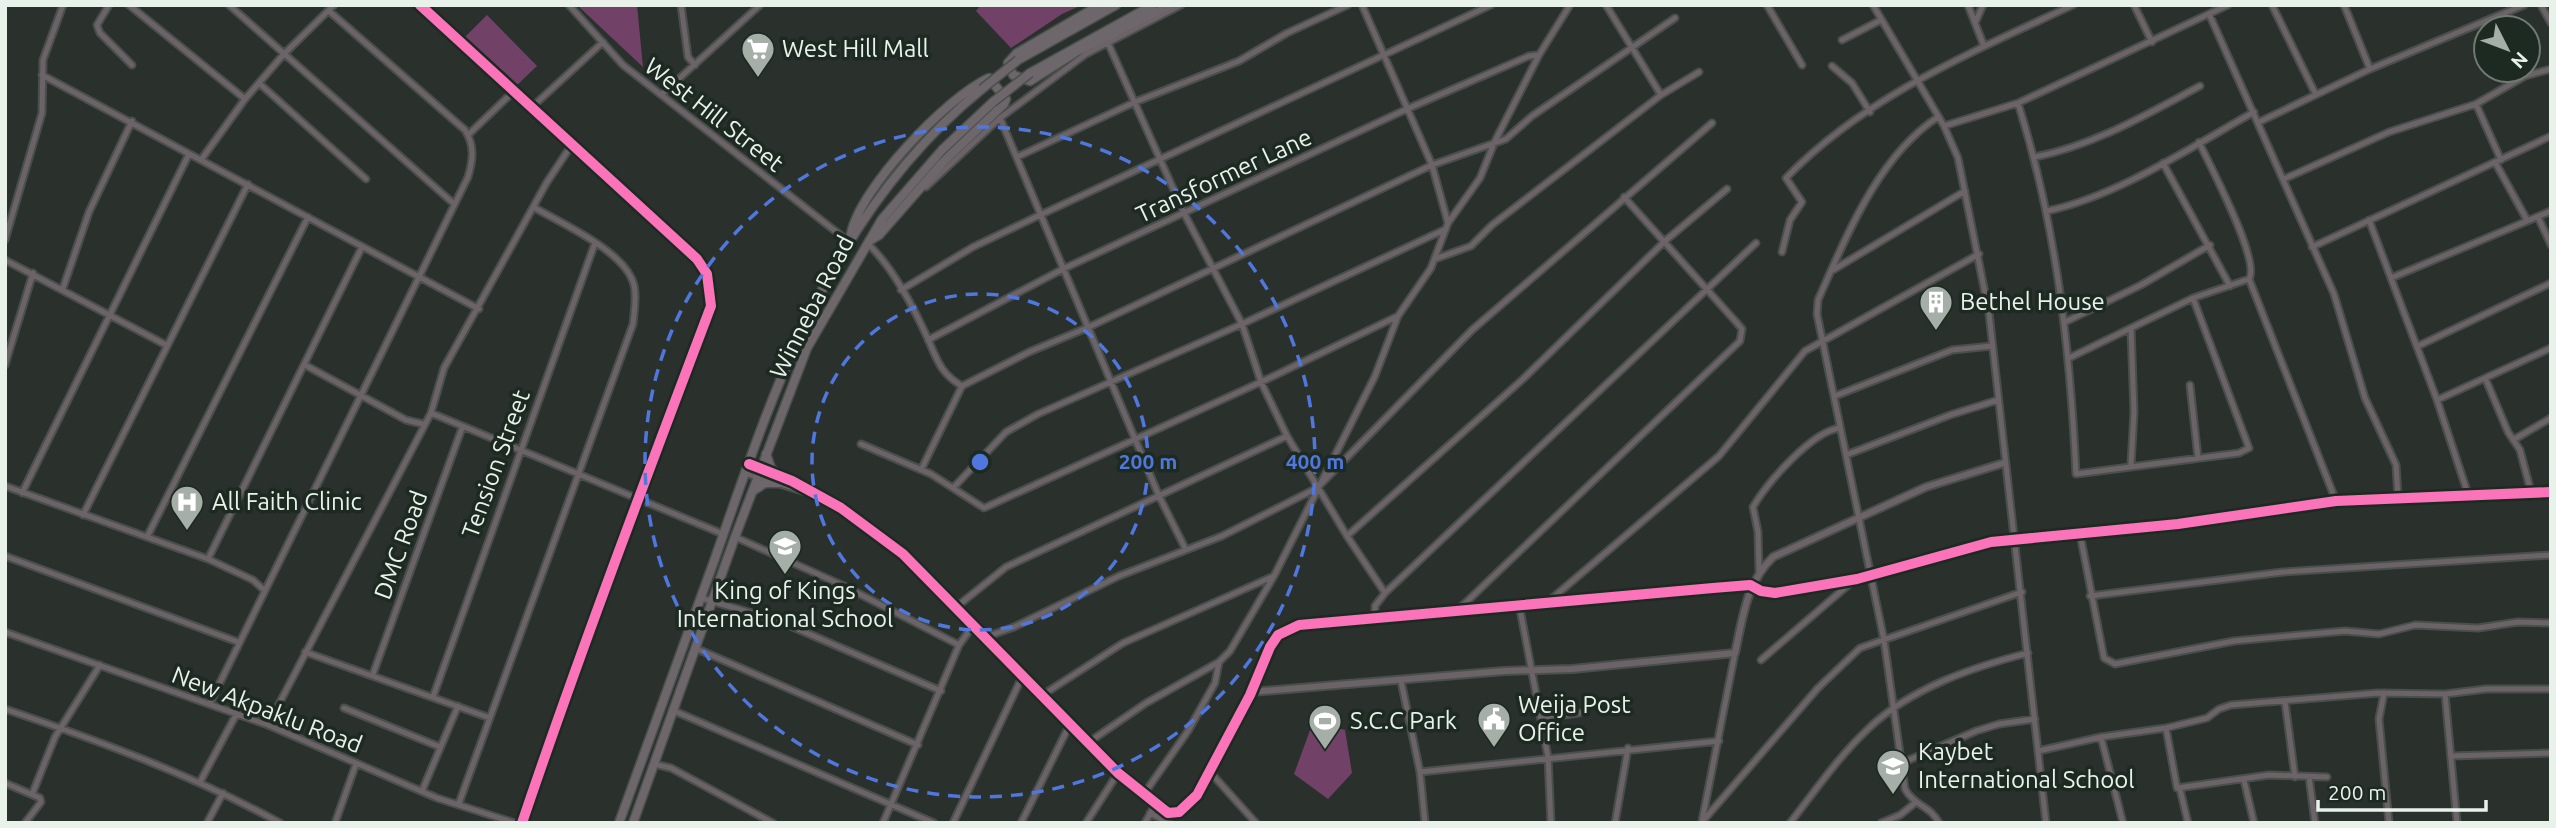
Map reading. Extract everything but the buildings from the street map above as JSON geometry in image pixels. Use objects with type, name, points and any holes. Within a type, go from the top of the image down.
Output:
[{"type":"highway","points":[[1100,5],[1017,53],[1008,63],[1013,75],[1030,81],[1076,52],[1171,5]]},
{"type":"highway","name":"Winneba Road","points":[[619,823],[778,386],[802,328],[849,239],[922,145],[982,89],[1018,60],[1116,5]]},
{"type":"highway","name":"Winneba Road","points":[[633,823],[735,537],[807,348],[867,242],[911,184],[993,102],[1030,73],[1153,5]]},
{"type":"highway","points":[[849,239],[853,222],[862,206],[919,133],[964,93],[992,79],[1006,99],[1004,104],[968,135],[879,235],[867,242]]},
{"type":"highway","points":[[778,386],[790,392]]},
{"type":"highway","points":[[753,491],[765,483],[779,479],[766,454]]},
{"type":"street","points":[[5,240],[41,113],[43,60],[63,5]]},
{"type":"street","points":[[109,5],[97,25],[100,33],[132,65]]},
{"type":"street","points":[[129,5],[244,99]]},
{"type":"street","points":[[229,5],[453,203]]},
{"type":"street","points":[[201,160],[244,99],[283,55],[334,5]]},
{"type":"street","points":[[420,5],[697,259],[707,274],[711,287],[711,306],[640,499],[601,593],[522,823]]},
{"type":"street","name":"West Hill Street","points":[[569,5],[623,65],[849,239]]},
{"type":"street","points":[[681,5],[688,57],[695,65]]},
{"type":"street","points":[[894,217],[1000,118],[1086,54],[1181,5]]},
{"type":"street","points":[[1017,157],[1135,102],[1224,68],[1287,33],[1348,5]]},
{"type":"street","points":[[1362,5],[1432,165],[1447,226]]},
{"type":"street","points":[[901,290],[973,247],[1491,5]]},
{"type":"street","points":[[1089,742],[1146,703],[1219,662],[1230,650],[1274,576],[1375,376],[1398,316],[1419,289],[1447,226],[1480,178],[1495,141],[1539,55],[1570,5]]},
{"type":"street","points":[[1606,5],[1661,95]]},
{"type":"street","points":[[1767,5],[1802,65]]},
{"type":"street","points":[[1873,5],[1944,126],[1958,158],[1979,254],[2022,592],[2046,823]]},
{"type":"street","points":[[1968,5],[1984,46]]},
{"type":"street","points":[[1976,21],[1983,5]]},
{"type":"street","points":[[1782,252],[1790,220],[1802,202],[1786,178],[1809,153],[1915,80],[2073,5]]},
{"type":"street","points":[[2134,5],[2152,42]]},
{"type":"street","points":[[1944,126],[2018,103],[2210,16],[2228,5]]},
{"type":"street","points":[[2272,5],[2316,95]]},
{"type":"street","points":[[2259,122],[2370,69],[2524,5]]},
{"type":"street","points":[[2541,5],[2551,23]]},
{"type":"street","points":[[660,95],[756,6]]},
{"type":"street","points":[[2345,6],[2370,69]]},
{"type":"street","points":[[210,703],[359,394],[468,177],[473,159],[468,135],[329,11]]},
{"type":"street","points":[[2210,16],[2334,294],[2365,398],[2396,465],[2398,497]]},
{"type":"street","points":[[921,470],[962,386],[1029,352],[1089,327],[1211,267],[1432,165],[1506,139],[1532,116],[1675,18]]},
{"type":"street","points":[[1842,40],[1881,20]]},
{"type":"street","points":[[532,107],[603,42]]},
{"type":"street","points":[[1108,43],[1185,215],[1242,324],[1261,382],[1287,436],[1385,593]]},
{"type":"street","name":"Transformer Lane","points":[[928,340],[1063,269],[1185,215],[1407,108],[1539,55]]},
{"type":"street","points":[[1832,66],[1852,83],[1870,112]]},
{"type":"street","points":[[2284,179],[2389,132],[2476,104],[2525,76],[2551,69]]},
{"type":"street","points":[[1434,259],[1471,246],[1492,225],[1661,95],[1699,72]]},
{"type":"street","points":[[42,75],[362,247],[420,275],[479,309]]},
{"type":"street","points":[[260,84],[366,178]]},
{"type":"street","points":[[2035,157],[2067,150],[2135,122],[2200,86]]},
{"type":"street","points":[[468,135],[514,92]]},
{"type":"street","points":[[2018,103],[2035,157],[2047,211],[2065,322],[2076,474],[2239,453],[2249,448],[2193,298]]},
{"type":"street","points":[[2476,104],[2498,161],[2527,220]]},
{"type":"street","points":[[2047,211],[2081,202],[2163,163],[2254,112]]},
{"type":"street","points":[[1938,117],[1923,127],[1871,192],[1818,300],[1817,324],[1835,396],[1884,640],[1905,789],[1915,803],[1934,812],[1939,823]]},
{"type":"street","points":[[1000,118],[1112,380],[1158,496],[1186,550]]},
{"type":"street","points":[[63,288],[89,212],[132,121]]},
{"type":"street","points":[[984,638],[1014,627],[1119,576],[1222,536],[1317,488],[1453,348],[1712,123]]},
{"type":"street","points":[[2312,247],[2551,136]]},
{"type":"street","points":[[2199,142],[2244,243],[2253,270],[2249,279],[2336,501]]},
{"type":"street","points":[[268,725],[431,413],[438,379],[573,143]]},
{"type":"street","points":[[22,493],[107,314],[189,154]]},
{"type":"street","points":[[2163,163],[2230,286]]},
{"type":"street","points":[[83,516],[248,184]]},
{"type":"street","points":[[1347,536],[1522,379],[1665,241],[1727,190]]},
{"type":"street","points":[[1830,272],[1965,191]]},
{"type":"street","points":[[1458,610],[1740,341],[1742,329],[1709,288],[1624,197]]},
{"type":"street","points":[[459,803],[633,324],[634,285],[627,270],[612,254],[535,208]]},
{"type":"street","points":[[2391,278],[2551,211]]},
{"type":"street","points":[[2538,216],[2551,245]]},
{"type":"street","points":[[147,537],[308,217]]},
{"type":"street","points":[[2369,220],[2418,346],[2468,494]]},
{"type":"street","points":[[954,487],[1006,432],[1112,380],[1242,324],[1447,226]]},
{"type":"street","points":[[867,242],[901,290],[944,373],[962,386]]},
{"type":"street","name":"Tension Street","points":[[432,696],[595,243]]},
{"type":"street","points":[[1376,617],[1375,606],[1385,593],[1756,243]]},
{"type":"street","points":[[2065,322],[2141,285],[2210,245]]},
{"type":"street","points":[[208,559],[362,247]]},
{"type":"street","points":[[1549,601],[1719,456],[1805,351],[1979,254]]},
{"type":"street","points":[[5,260],[63,288],[166,345]]},
{"type":"street","points":[[5,365],[33,273]]},
{"type":"street","points":[[2069,358],[2193,298],[2249,279]]},
{"type":"street","points":[[2418,346],[2551,283]]},
{"type":"street","points":[[861,444],[954,487],[984,508],[1261,382],[1398,316]]},
{"type":"street","points":[[2131,329],[2134,412],[2131,465]]},
{"type":"street","points":[[1835,396],[1952,350],[1992,346]]},
{"type":"street","points":[[2437,400],[2486,380],[2551,348]]},
{"type":"street","points":[[305,365],[406,421],[423,424]]},
{"type":"street","points":[[2486,380],[2522,455],[2531,492]]},
{"type":"street","points":[[2190,385],[2198,458]]},
{"type":"street","points":[[1846,455],[1950,415],[1998,400]]},
{"type":"street","points":[[431,413],[723,534]]},
{"type":"street","points":[[2514,440],[2551,418]]},
{"type":"street","name":"DMC Road","points":[[373,674],[462,428]]},
{"type":"street","points":[[1759,571],[1758,532],[1753,507],[1803,448],[1827,429],[1840,428]]},
{"type":"street","points":[[955,608],[1006,567],[1287,436]]},
{"type":"street","points":[[1702,823],[1750,585],[1759,571],[1773,557],[1859,515],[1926,487],[2004,463]]},
{"type":"street","points":[[747,468],[779,479],[841,508],[880,536],[926,576],[972,627],[1044,694],[1118,773],[1168,813],[1179,812],[1197,795],[1251,692],[1270,647],[1287,628],[1376,617],[1750,585],[1761,592],[1775,593],[1857,579],[1991,542],[2178,524],[2336,501],[2551,492]]},
{"type":"street","points":[[5,486],[208,559],[253,580],[264,590]]},
{"type":"street","points":[[2080,534],[2104,658],[2115,664],[2260,639],[2345,631],[2379,634],[2416,625],[2478,628],[2518,622],[2551,624]]},
{"type":"street","points":[[735,537],[842,585],[959,645]]},
{"type":"street","points":[[2090,596],[2283,572],[2422,561],[2551,555]]},
{"type":"street","points":[[5,556],[238,642]]},
{"type":"street","points":[[1044,694],[1123,643],[1274,576]]},
{"type":"street","points":[[1761,660],[1857,579]]},
{"type":"street","points":[[1702,823],[1818,688],[1860,648],[2022,592]]},
{"type":"street","points":[[701,598],[779,621],[941,691]]},
{"type":"street","points":[[1519,604],[1548,757],[1551,823]]},
{"type":"street","points":[[883,823],[959,645],[972,627]]},
{"type":"street","name":"New Akpaklu Road","points":[[5,632],[237,713],[422,791],[515,823]]},
{"type":"street","points":[[695,648],[918,745]]},
{"type":"street","points":[[305,652],[373,674],[490,718]]},
{"type":"street","points":[[1251,692],[1735,653]]},
{"type":"street","points":[[1790,823],[1851,746],[1892,710],[1946,680],[2028,653]]},
{"type":"street","points":[[1144,794],[1188,731],[1215,683],[1219,662]]},
{"type":"street","points":[[33,792],[62,728],[100,665]]},
{"type":"street","points":[[953,823],[1023,675]]},
{"type":"street","points":[[1401,681],[1420,772],[1425,823]]},
{"type":"street","points":[[2038,751],[2101,737],[2166,728],[2207,718],[2219,709],[2231,705],[2384,693],[2445,694],[2486,689],[2551,689]]},
{"type":"street","points":[[2384,693],[2379,719],[2389,823]]},
{"type":"street","points":[[2445,694],[2457,823]]},
{"type":"street","points":[[2285,702],[2295,777]]},
{"type":"street","points":[[422,791],[458,706]]},
{"type":"street","points":[[344,708],[440,747]]},
{"type":"street","points":[[5,709],[103,741],[200,782],[280,823]]},
{"type":"street","points":[[672,710],[934,823]]},
{"type":"street","points":[[200,782],[237,713]]},
{"type":"street","points":[[1541,718],[1578,713]]},
{"type":"street","points":[[1902,763],[1998,723],[2035,719]]},
{"type":"street","points":[[1021,823],[1071,722]]},
{"type":"street","points":[[2166,728],[2174,784],[2180,789],[2188,823]]},
{"type":"street","points":[[2101,737],[2123,823]]},
{"type":"street","points":[[1420,772],[1628,748],[1719,741]]},
{"type":"street","points":[[1615,823],[1628,748]]},
{"type":"street","points":[[2451,756],[2551,753]]},
{"type":"street","points":[[335,823],[356,764]]},
{"type":"street","points":[[654,764],[671,768],[773,823]]},
{"type":"street","points":[[1210,772],[1256,823]]},
{"type":"street","points":[[1086,823],[1118,773]]},
{"type":"street","points":[[2180,789],[2269,775],[2328,777]]},
{"type":"street","points":[[2309,777],[2315,823]]},
{"type":"street","points":[[2244,780],[2254,823]]},
{"type":"street","points":[[5,783],[33,792],[41,802],[24,823]]},
{"type":"street","points":[[207,823],[223,793]]},
{"type":"street","points":[[1881,823],[1900,815],[1915,803]]},
{"type":"street","points":[[1144,823],[1155,805]]},
{"type":"street","points":[[1150,813],[1169,823]]},
{"type":"shaded area","points":[[577,5],[637,5],[643,67]]},
{"type":"shaded area","points":[[981,5],[1082,5],[1062,14],[1011,48],[976,11]]},
{"type":"shaded area","points":[[487,15],[537,66],[516,86],[464,38]]},
{"type":"shaded area","name":"S.C.C Park","points":[[1313,722],[1345,730],[1352,773],[1328,799],[1294,774]]},
{"type":"cycle path","points":[[420,5],[697,259],[707,274],[711,306],[638,499],[522,823]]},
{"type":"cycle path","points":[[749,464],[792,481],[841,508],[903,554],[1118,773],[1168,813],[1179,812],[1197,795],[1250,695],[1270,647],[1278,635],[1299,625],[1750,585],[1761,591],[1775,593],[1857,579],[1991,542],[2178,524],[2336,501],[2551,492]]},
{"type":"place","name":"West Hill Mall","points":[[758,79]]},
{"type":"place","name":"Bethel House","points":[[1936,332]]},
{"type":"place","name":"All Faith Clinic","points":[[187,532]]},
{"type":"place","name":"King of Kings International School","points":[[785,576]]},
{"type":"place","name":"Weija Post Office","points":[[1494,749]]},
{"type":"place","name":"S.C.C Park","points":[[1325,751]]},
{"type":"place","name":"Kaybet International School","points":[[1893,796]]}]
